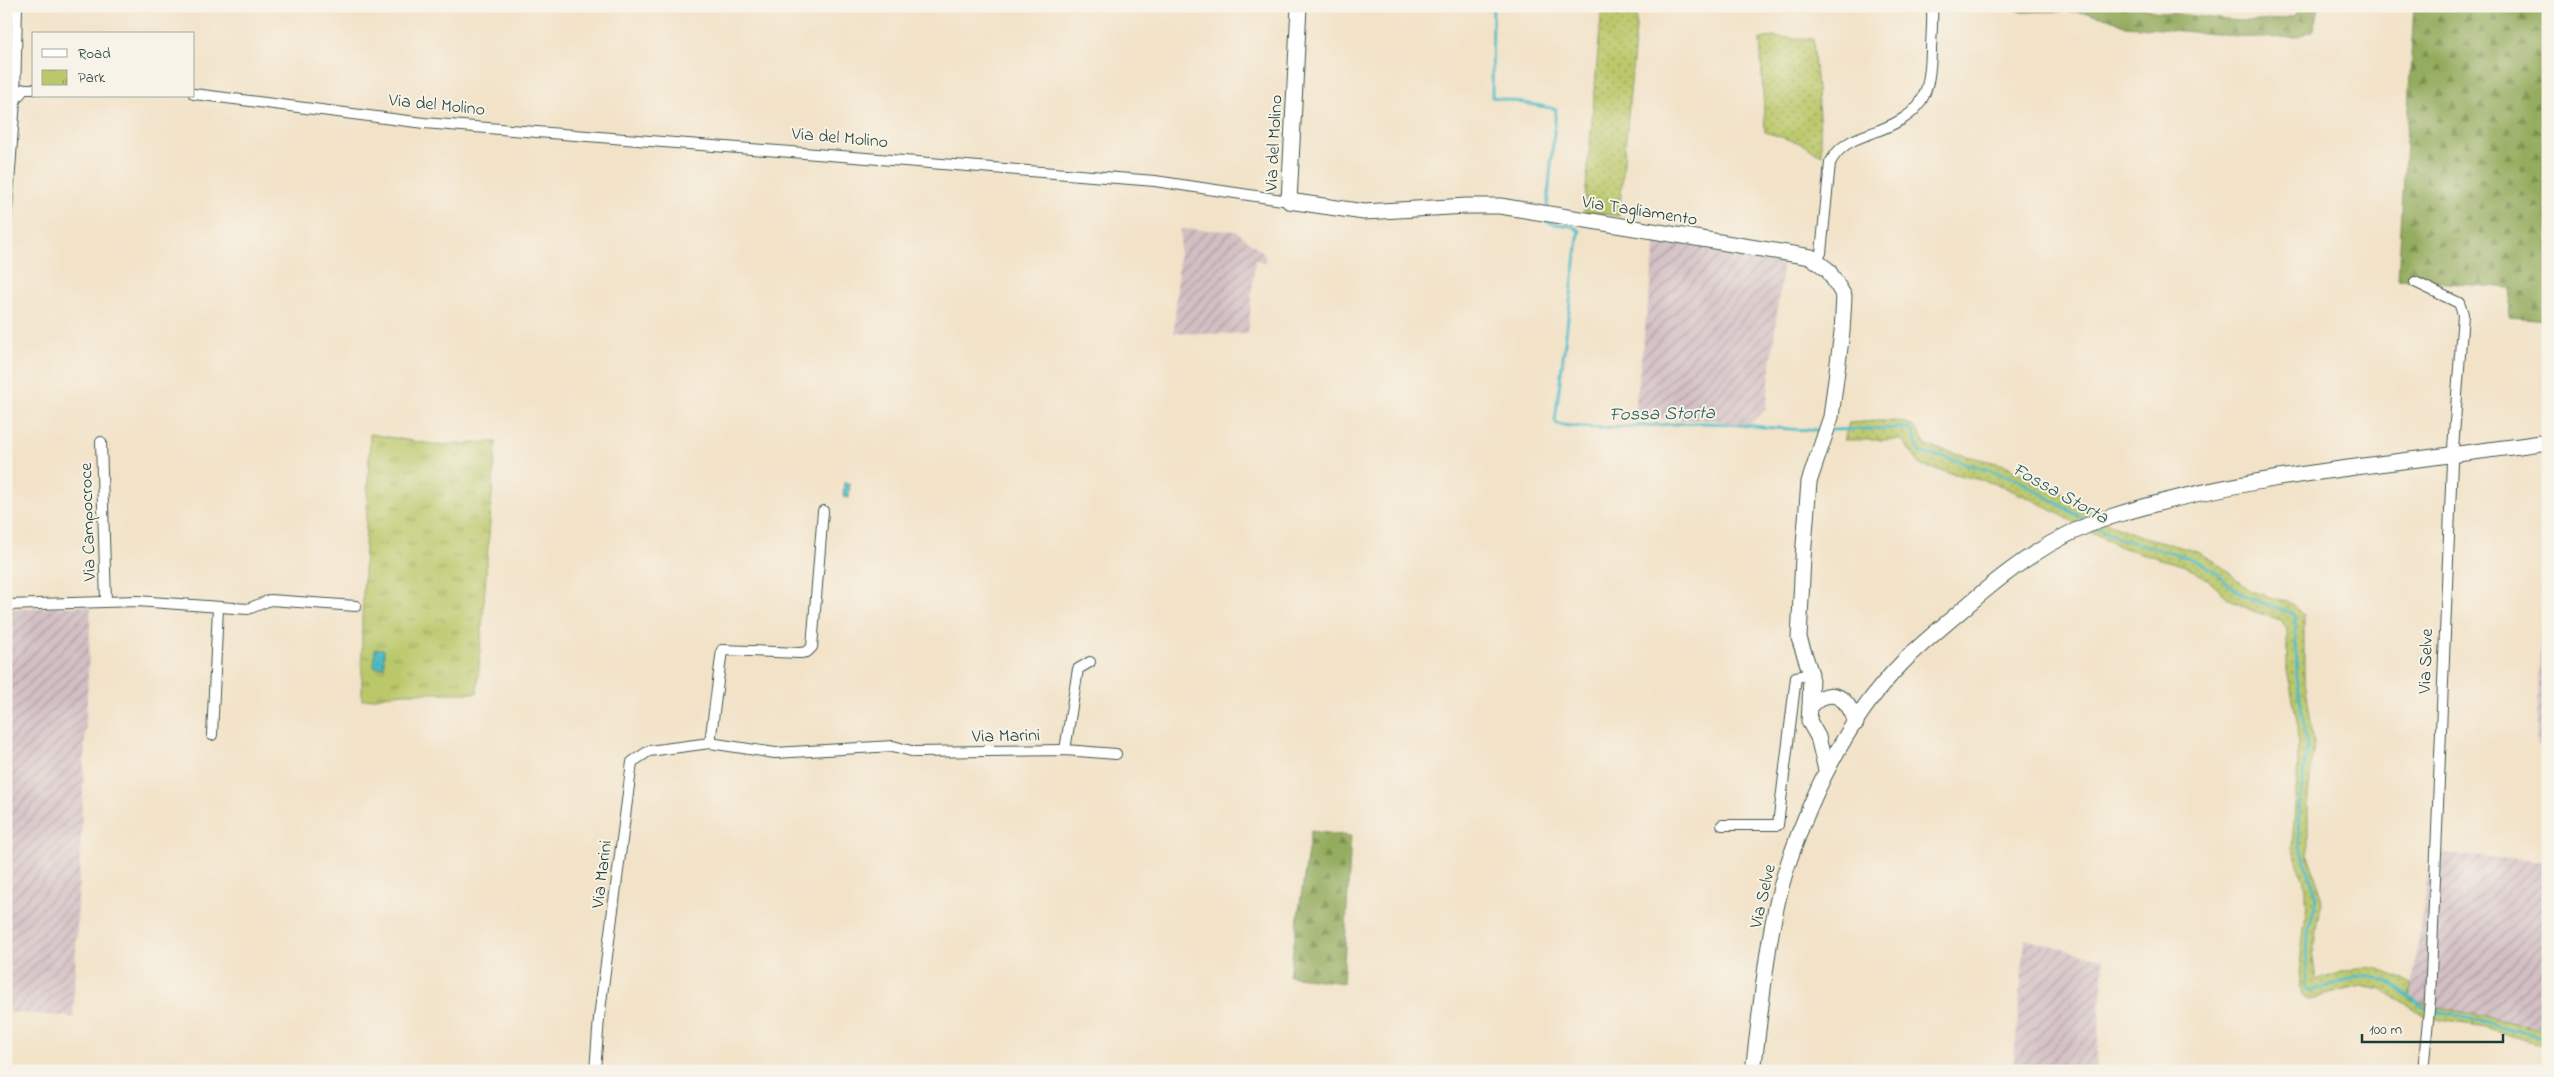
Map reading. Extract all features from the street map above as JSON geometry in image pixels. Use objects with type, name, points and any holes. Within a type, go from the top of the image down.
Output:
[{"type":"street","points":[[6,225],[15,100],[17,6]]},
{"type":"street","name":"Via del Molino","points":[[195,94],[424,123],[1155,181],[1289,201],[1299,6]]},
{"type":"street","points":[[1826,770],[1818,737],[1809,721],[1811,674],[1799,638],[1809,482],[1825,440],[1831,417],[1842,332],[1844,296],[1828,270],[1816,259],[1821,253],[1830,162],[1834,154],[1843,145],[1856,138],[1882,129],[1908,115],[1916,109],[1925,94],[1930,70],[1932,6]]},
{"type":"street","points":[[15,100],[24,89],[32,89]]},
{"type":"street","name":"Via Tagliamento","points":[[1289,201],[1364,212],[1483,205],[1548,214],[1816,259]]},
{"type":"street","name":"Via Selve","points":[[2415,282],[2459,303],[2463,314],[2453,456],[2430,1000],[2423,1071]]},
{"type":"street","name":"Via Campocroce","points":[[101,442],[106,601]]},
{"type":"street","points":[[1818,737],[1830,739],[1846,738],[1901,664],[1977,596],[2016,565],[2077,530],[2106,519],[2211,490],[2258,481],[2548,442]]},
{"type":"street","points":[[710,743],[722,650],[800,653],[807,652],[812,647],[823,512]]},
{"type":"street","name":"Via Campocroce","points":[[6,605],[106,601],[168,602],[218,608],[248,609],[270,600],[356,606]]},
{"type":"street","points":[[212,735],[218,608]]},
{"type":"street","name":"Via Marini","points":[[1065,750],[1078,669],[1090,662]]},
{"type":"street","points":[[1811,674],[1851,708],[1856,723]]},
{"type":"street","points":[[1722,824],[1778,824],[1796,677],[1811,674]]},
{"type":"street","points":[[1810,707],[1820,699],[1875,697]]},
{"type":"street","name":"Via Selve","points":[[1753,1071],[1771,939],[1788,863],[1826,770],[1846,738]]},
{"type":"street","name":"Via Marini","points":[[595,1071],[598,1018],[632,762],[649,751],[710,743],[775,753],[893,746],[915,752],[1065,750],[1116,754]]},
{"type":"shaded area","points":[[1181,229],[1236,231],[1265,254],[1265,262],[1255,260],[1248,334],[1174,333]]},
{"type":"shaded area","points":[[1656,240],[1783,260],[1766,409],[1745,428],[1715,420],[1636,418],[1636,399]]},
{"type":"shaded area","points":[[2544,554],[2548,554],[2548,746],[2536,746]]},
{"type":"shaded area","points":[[91,606],[73,1017],[6,1012],[6,609]]},
{"type":"shaded area","points":[[2431,853],[2548,862],[2548,967],[2544,968],[2548,984],[2548,1030],[2410,1001]]},
{"type":"shaded area","points":[[2025,938],[2104,960],[2096,1071],[2013,1071]]},
{"type":"green space","points":[[1602,6],[1638,6],[1619,216],[1584,211]]},
{"type":"green space","points":[[2015,6],[2138,6],[2153,11],[2226,20],[2262,21],[2296,15],[2300,6],[2320,6],[2312,31],[2295,37],[2258,38],[2126,26],[2114,20],[2088,13],[2062,11],[2022,12],[2014,8]]},
{"type":"green space","points":[[2414,6],[2548,6],[2548,320],[2509,317],[2511,288],[2398,279]]},
{"type":"green space","points":[[1773,37],[1813,39],[1822,155],[1797,142],[1765,132],[1760,39]]},
{"type":"green space","points":[[1876,421],[1907,423],[1922,437],[1926,446],[2005,465],[2061,493],[2112,525],[2138,535],[2198,552],[2216,562],[2251,591],[2293,604],[2304,615],[2304,674],[2314,743],[2308,797],[2308,855],[2323,899],[2317,922],[2313,958],[2316,980],[2344,971],[2365,967],[2385,971],[2412,984],[2410,1001],[2548,1030],[2548,1047],[2484,1027],[2428,1018],[2382,990],[2360,986],[2310,999],[2302,995],[2299,973],[2307,903],[2303,878],[2292,848],[2298,764],[2297,721],[2287,669],[2287,630],[2282,621],[2250,610],[2228,598],[2206,578],[2185,566],[2120,547],[2031,499],[1997,484],[1921,466],[1902,440],[1844,440],[1849,423]]},
{"type":"green space","points":[[370,434],[438,445],[496,442],[477,693],[402,693],[362,700],[362,616]]},
{"type":"green space","points":[[1311,831],[1351,836],[1343,983],[1289,976]]},
{"type":"water","points":[[844,483],[850,483],[849,498],[843,497]]},
{"type":"water","points":[[375,649],[384,649],[384,667],[374,667]]},
{"type":"waterway","name":"Fossa Storta","points":[[1493,6],[1492,97],[1556,109],[1547,209]]},
{"type":"waterway","name":"Fossa Storta","points":[[1546,218],[1547,222],[1572,226],[1579,231],[1555,421],[1557,424],[1575,427],[1612,428],[1703,423],[1821,430]]},
{"type":"waterway","name":"Fossa Storta","points":[[1833,430],[1907,428],[1912,431],[1920,453],[1945,457],[2017,479],[2085,520]]},
{"type":"waterway","name":"Fossa Storta","points":[[2097,527],[2120,538],[2195,560],[2209,568],[2248,598],[2295,615],[2297,677],[2307,746],[2298,820],[2299,842],[2317,898],[2308,933],[2306,988],[2309,990],[2324,988],[2356,976],[2372,977],[2391,983],[2422,1007],[2548,1038]]}]
